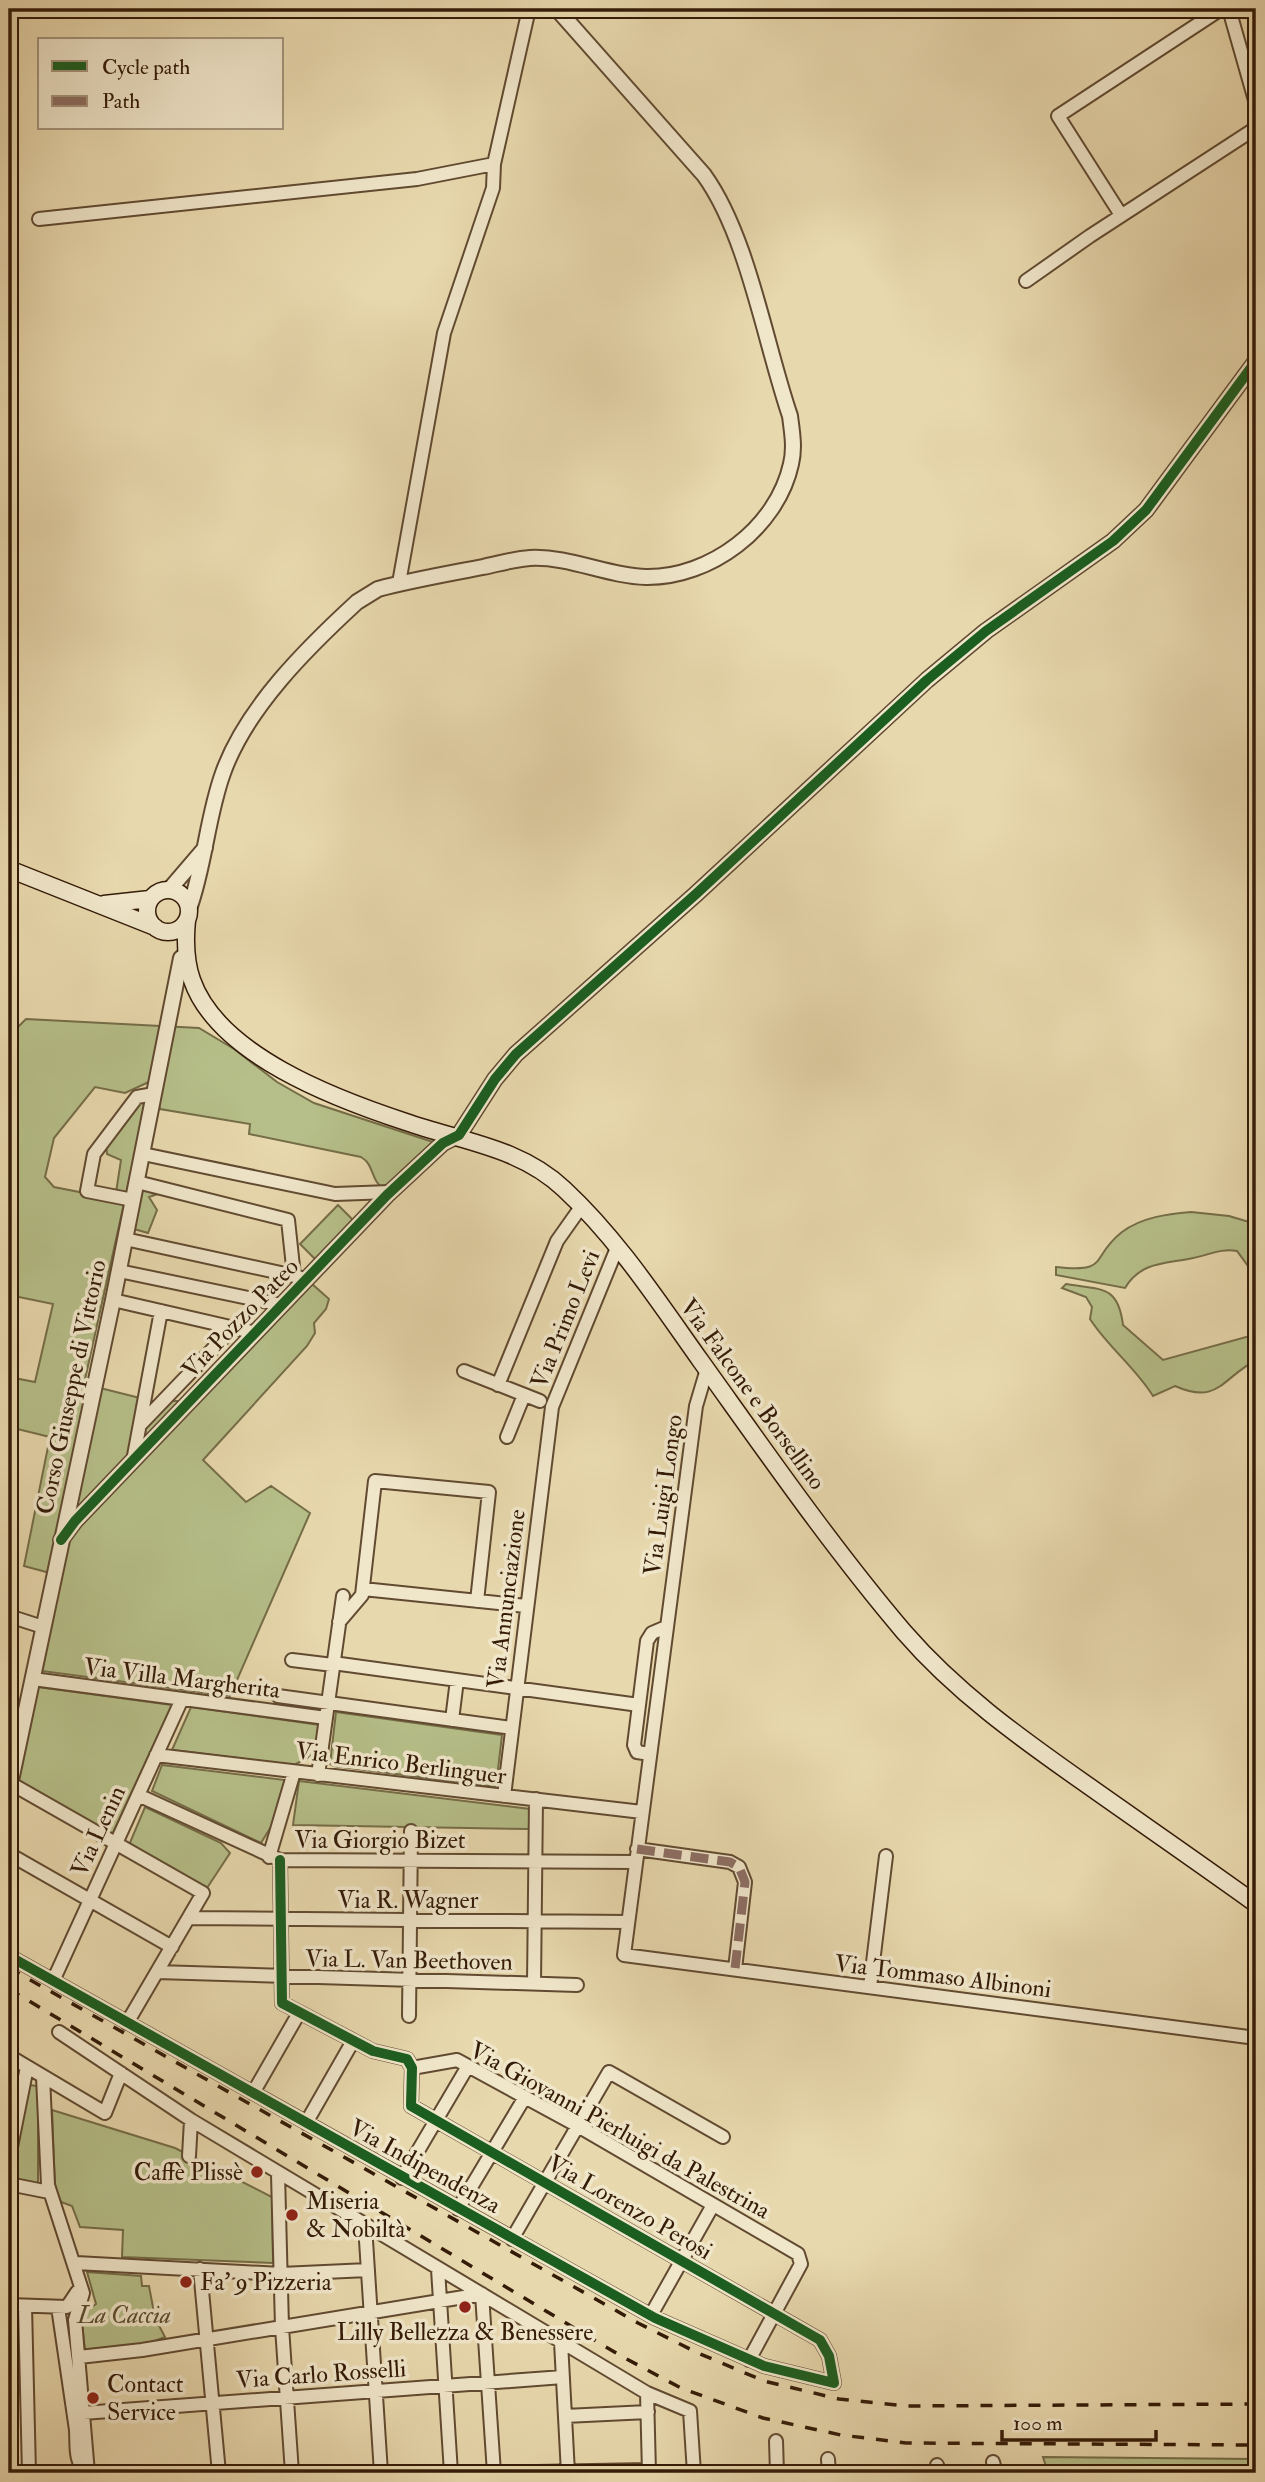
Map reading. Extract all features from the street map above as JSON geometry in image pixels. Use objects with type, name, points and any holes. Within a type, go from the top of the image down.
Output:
[{"type":"main road","points":[[9,869],[158,929],[173,931],[188,914],[180,894],[169,890],[150,899],[100,905]]},
{"type":"main road","points":[[150,899],[147,911],[158,929]]},
{"type":"main road","name":"Via Falcone e Borsellino","points":[[185,963],[188,914]]},
{"type":"main road","name":"Via Falcone e Borsellino","points":[[158,929],[185,963],[195,988],[219,1023],[266,1059],[308,1084],[351,1102],[409,1124],[458,1135],[499,1150],[536,1168],[564,1188],[617,1248],[861,1579],[906,1635],[957,1687],[999,1722],[1256,1904]]},
{"type":"street","points":[[399,583],[444,333],[493,188],[494,164],[529,9]]},
{"type":"street","points":[[188,914],[222,774],[238,735],[254,712],[358,602],[378,589],[399,583],[530,558],[560,560],[643,577],[669,576],[692,570],[718,558],[754,531],[775,504],[791,464],[793,440],[790,416],[732,227],[720,197],[704,175],[557,9]]},
{"type":"street","points":[[1121,215],[1058,116],[1221,9]]},
{"type":"street","points":[[1228,9],[1256,104]]},
{"type":"street","points":[[1026,281],[1121,215],[1256,128]]},
{"type":"street","points":[[39,219],[417,180],[494,164]]},
{"type":"street","points":[[458,1135],[495,1079],[540,1031],[696,894],[927,680],[986,631],[1113,541],[1146,510],[1256,361]]},
{"type":"street","points":[[169,890],[206,847]]},
{"type":"street","name":"Corso Giuseppe di Vittorio","points":[[10,1787],[155,1094],[185,963]]},
{"type":"street","points":[[133,1200],[87,1191],[93,1157],[137,1097],[155,1094]]},
{"type":"street","name":"Via Pozzo Pateo","points":[[61,1540],[282,1305],[300,1277],[443,1143],[458,1135]]},
{"type":"street","points":[[143,1154],[335,1194],[390,1192]]},
{"type":"street","points":[[125,1238],[300,1277],[288,1220],[137,1182]]},
{"type":"street","points":[[498,1385],[557,1241],[565,1226],[581,1207]]},
{"type":"street","name":"Via Primo Levi","points":[[546,1404],[617,1248]]},
{"type":"street","points":[[119,1271],[282,1305]]},
{"type":"street","points":[[113,1300],[256,1332]]},
{"type":"street","points":[[133,1461],[161,1311]]},
{"type":"street","name":"Via Pozzo Pateo","points":[[140,1425],[234,1328]]},
{"type":"street","name":"Via Luigi Longo","points":[[624,1955],[696,1406],[707,1369]]},
{"type":"street","points":[[464,1371],[546,1404]]},
{"type":"street","points":[[507,1437],[524,1395]]},
{"type":"street","name":"Via Annunciazione","points":[[504,1796],[546,1404]]},
{"type":"street","points":[[339,1622],[362,1595],[375,1481],[489,1492],[477,1601]]},
{"type":"street","points":[[363,1589],[526,1606]]},
{"type":"street","points":[[318,1774],[343,1596]]},
{"type":"street","points":[[9,1616],[43,1628]]},
{"type":"street","points":[[650,1754],[634,1749],[647,1641],[652,1633],[666,1627]]},
{"type":"street","points":[[292,1660],[639,1705]]},
{"type":"street","name":"Via Villa Margherita","points":[[33,1679],[326,1718]]},
{"type":"street","points":[[452,1720],[457,1680]]},
{"type":"street","name":"Via Villa Margherita","points":[[278,1696],[512,1728]]},
{"type":"street","name":"Via Lenin","points":[[52,1981],[181,1699]]},
{"type":"street","name":"Via Enrico Berlinguer","points":[[156,1755],[642,1812]]},
{"type":"street","points":[[294,1772],[275,1858],[281,1920],[282,2004],[379,2054],[405,2057],[412,2068]]},
{"type":"street","points":[[10,1787],[203,1893],[127,2022]]},
{"type":"street","name":"Via Giorgio Bizet","points":[[138,1795],[275,1858],[535,1862],[636,1856],[730,1862],[739,1867],[745,1882],[735,1969]]},
{"type":"street","points":[[534,1984],[536,1800]]},
{"type":"street","points":[[409,2016],[411,1831]]},
{"type":"street","points":[[9,1854],[172,1947]]},
{"type":"street","points":[[870,1987],[886,1856]]},
{"type":"street","name":"Via R. Wagner","points":[[188,1919],[628,1922]]},
{"type":"street","name":"Via Tommaso Albinoni","points":[[624,1955],[1256,2038]]},
{"type":"street","name":"Via Indipendenza","points":[[9,1956],[651,2315],[749,2360],[834,2383]]},
{"type":"street","name":"Via L. Van Beethoven","points":[[157,1972],[411,1982],[577,1985]]},
{"type":"street","points":[[253,2093],[299,2013]]},
{"type":"street","points":[[59,2032],[278,2174],[648,2393],[690,2411],[694,2473]]},
{"type":"street","points":[[306,2123],[353,2041]]},
{"type":"street","points":[[9,2056],[105,2113],[121,2073]]},
{"type":"street","name":"Via Giovanni Pierluigi da Palestrina","points":[[412,2068],[450,2059],[468,2066],[578,2126],[798,2254],[801,2260],[774,2313]]},
{"type":"street","points":[[402,2178],[468,2066]]},
{"type":"street","points":[[9,2157],[13,2114],[27,2067]]},
{"type":"street","name":"Via Lorenzo Perosi","points":[[412,2068],[411,2106],[820,2340],[829,2356],[834,2383]]},
{"type":"street","points":[[512,2239],[610,2072],[723,2137]]},
{"type":"street","points":[[44,2077],[49,2192],[76,2263],[83,2293],[75,2320],[88,2473]]},
{"type":"street","points":[[458,2209],[525,2097]]},
{"type":"street","points":[[190,2156],[191,2120]]},
{"type":"street","points":[[278,2174],[282,2327],[292,2473]]},
{"type":"street","points":[[9,2184],[49,2192]]},
{"type":"street","points":[[651,2315],[713,2205]]},
{"type":"street","points":[[365,2225],[381,2473]]},
{"type":"street","points":[[76,2263],[281,2274],[368,2270]]},
{"type":"street","points":[[200,2269],[219,2473]]},
{"type":"street","points":[[438,2269],[451,2473]]},
{"type":"street","points":[[9,2305],[58,2307],[72,2302],[80,2278]]},
{"type":"street","points":[[79,2357],[482,2294]]},
{"type":"street","points":[[482,2294],[490,2473],[649,2471],[648,2393]]},
{"type":"street","points":[[25,2306],[29,2473]]},
{"type":"street","points":[[58,2307],[77,2458],[88,2473]]},
{"type":"street","points":[[749,2360],[774,2313]]},
{"type":"street","points":[[561,2342],[568,2472]]},
{"type":"street","name":"Via Carlo Rosselli","points":[[83,2413],[562,2377]]},
{"type":"street","points":[[565,2416],[648,2412]]},
{"type":"street","points":[[776,2441],[777,2473]]},
{"type":"street","points":[[828,2459],[829,2473]]},
{"type":"green space","points":[[26,1019],[199,1028],[234,1049],[277,1082],[314,1103],[433,1142],[385,1190],[377,1182],[369,1164],[361,1157],[249,1134],[250,1124],[160,1109],[151,1081],[125,1093],[95,1087],[54,1138],[45,1177],[54,1187],[115,1199],[121,1160],[107,1154],[106,1143],[138,1102],[146,1104],[84,1384],[152,1401],[198,1401],[312,1284],[329,1299],[326,1309],[314,1323],[315,1333],[307,1346],[203,1460],[246,1502],[271,1486],[310,1513],[230,1696],[42,1671],[61,1576],[24,1566],[50,1437],[9,1427],[9,1377],[35,1382],[53,1304],[9,1295],[9,1036]]},
{"type":"green space","points":[[143,1188],[155,1195],[149,1197],[157,1210],[148,1233],[134,1229]]},
{"type":"green space","points":[[338,1205],[354,1221],[316,1260],[300,1244]]},
{"type":"green space","points":[[1191,1212],[1229,1216],[1256,1224],[1256,1277],[1237,1251],[1231,1250],[1146,1268],[1131,1279],[1125,1288],[1056,1275],[1056,1267],[1085,1268],[1097,1262],[1112,1241],[1138,1223],[1164,1215]]},
{"type":"green space","points":[[1066,1284],[1099,1289],[1112,1296],[1121,1312],[1123,1325],[1163,1360],[1250,1336],[1256,1311],[1256,1360],[1210,1391],[1201,1393],[1175,1386],[1153,1396],[1090,1319],[1092,1307],[1086,1297],[1062,1288]]},
{"type":"green space","points":[[38,1687],[172,1705],[112,1835],[18,1782]]},
{"type":"green space","points":[[191,1707],[320,1725],[313,1755],[294,1765],[172,1750]]},
{"type":"green space","points":[[336,1712],[502,1735],[496,1787],[334,1766],[330,1764]]},
{"type":"green space","points":[[162,1765],[285,1780],[272,1825],[261,1843],[152,1791]]},
{"type":"green space","points":[[299,1781],[530,1809],[529,1829],[293,1825]]},
{"type":"green space","points":[[145,1807],[221,1843],[230,1853],[207,1888],[129,1845]]},
{"type":"green space","points":[[28,2085],[38,2086],[38,2184],[9,2178]]},
{"type":"green space","points":[[52,2110],[175,2148],[272,2197],[273,2263],[122,2257],[123,2230],[80,2227],[72,2206],[61,2202],[55,2188]]},
{"type":"green space","name":"La Caccia","points":[[87,2272],[141,2276],[142,2286],[149,2286],[155,2318],[165,2337],[147,2344],[85,2350],[81,2316],[96,2304]]},
{"type":"green space","points":[[1043,2457],[1256,2459],[1256,2473],[1048,2473]]},
{"type":"railway","points":[[9,1968],[638,2323],[698,2353],[764,2381],[839,2399],[907,2406],[1256,2404]]},
{"type":"railway","points":[[9,1989],[621,2356],[681,2388],[763,2418],[841,2435],[906,2443],[1256,2445]]},
{"type":"marked path","points":[[637,1849],[730,1862],[739,1867],[745,1882],[735,1969]]},
{"type":"cycle path","points":[[61,1540],[75,1521],[387,1195],[443,1143],[459,1135],[495,1079],[516,1054],[696,894],[927,680],[986,631],[1113,541],[1146,510],[1256,361]]},
{"type":"cycle path","points":[[9,1956],[655,2318],[764,2366],[834,2383],[829,2356],[820,2340],[411,2106],[412,2068],[407,2059],[373,2051],[282,2003],[280,1860]]},
{"type":"place","name":"Caffè Plissè","points":[[257,2172]]},
{"type":"place","name":"Miseria & Nobiltà","points":[[292,2215]]},
{"type":"place","name":"Fa’ 9 Pizzeria","points":[[186,2282]]},
{"type":"place","name":"Lilly Bellezza & Benessere","points":[[465,2307]]},
{"type":"place","name":"Contact Service","points":[[93,2398]]}]
